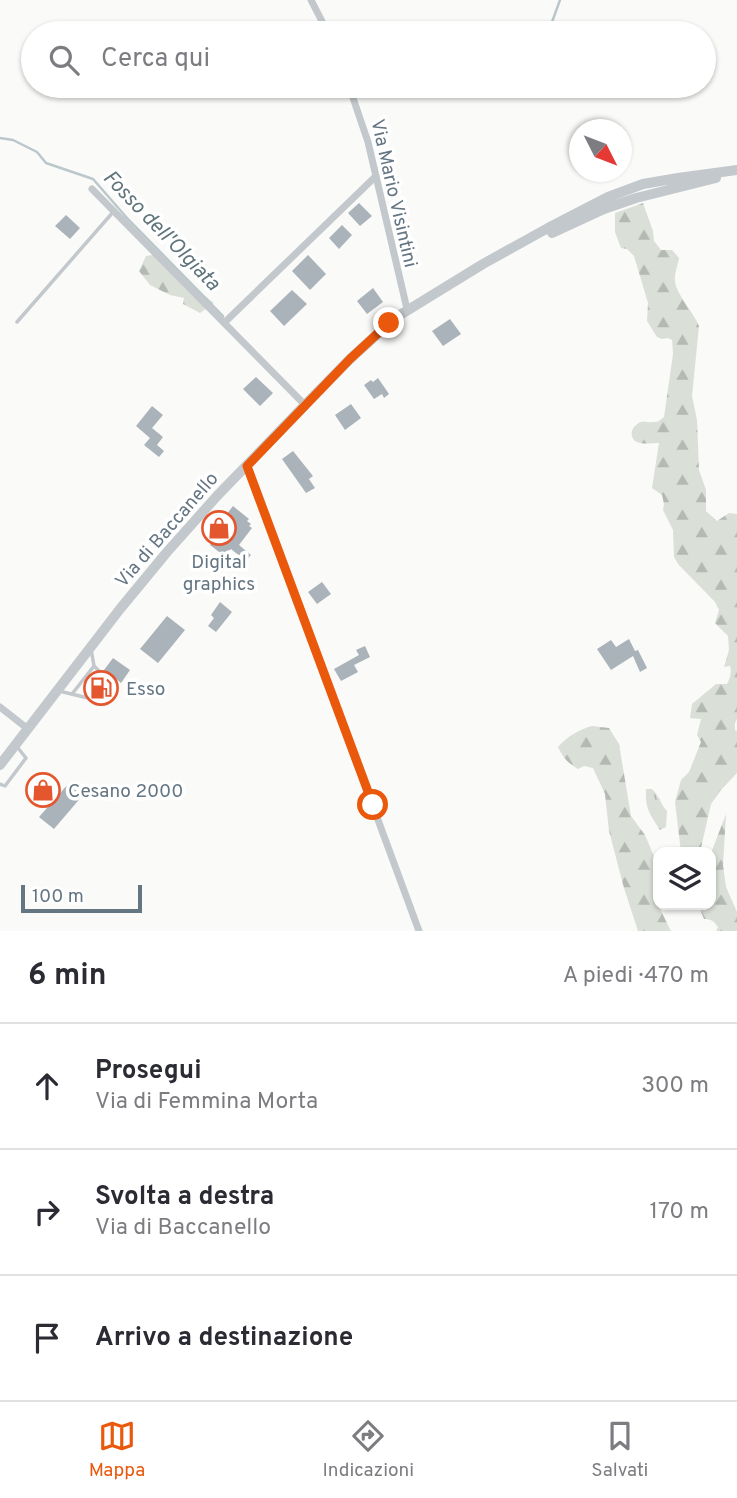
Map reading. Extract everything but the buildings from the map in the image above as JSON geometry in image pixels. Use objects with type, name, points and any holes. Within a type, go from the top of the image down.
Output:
[{"type":"street","points":[[311,0],[322,21]]},
{"type":"street","name":"Via Mario Visintini","points":[[353,98],[365,131],[407,309]]},
{"type":"street","name":"Via di Baccanello","points":[[0,764],[167,552],[304,405],[366,343],[407,309],[483,264],[611,202],[634,187],[684,177],[737,172]]},
{"type":"street","name":"Via di Baccanello","points":[[611,202],[737,172]]},
{"type":"street","points":[[224,323],[376,176]]},
{"type":"street","points":[[92,189],[304,405]]},
{"type":"street","points":[[247,466],[419,931]]},
{"type":"street","points":[[0,707],[28,729]]},
{"type":"lane","points":[[17,323],[114,211]]},
{"type":"lane","points":[[57,691],[88,698],[105,677],[94,666],[91,646]]},
{"type":"lane","points":[[72,694],[94,666]]},
{"type":"lane","points":[[0,784],[5,786],[26,758],[16,745]]},
{"type":"green space","points":[[643,203],[654,241],[661,250],[672,250],[679,258],[675,275],[676,286],[699,326],[692,396],[697,420],[699,470],[706,490],[706,511],[717,521],[729,513],[737,514],[737,773],[711,804],[701,847],[680,847],[675,802],[681,780],[689,772],[701,742],[697,735],[701,719],[690,718],[692,704],[716,684],[727,684],[730,678],[730,666],[724,667],[729,650],[728,636],[715,623],[719,610],[715,602],[674,557],[673,530],[663,510],[662,495],[652,488],[659,443],[637,442],[632,436],[632,430],[638,423],[658,421],[664,417],[673,354],[672,340],[657,337],[647,321],[648,303],[634,256],[627,249],[621,248],[615,232],[615,213]]},
{"type":"green space","points":[[159,254],[170,262],[182,278],[214,303],[200,313],[183,304],[184,298],[170,295],[150,285],[139,271],[146,256]]},
{"type":"green space","points":[[592,726],[609,728],[619,744],[631,816],[645,835],[653,854],[653,910],[660,910],[671,931],[638,931],[609,831],[605,794],[593,768],[584,766],[578,769],[571,765],[558,747],[582,729]]},
{"type":"green space","points":[[646,789],[655,792],[667,811],[666,827],[660,830],[649,811]]},
{"type":"green space","points":[[726,814],[723,865],[726,887],[737,912],[737,931],[716,931],[718,927],[709,919],[704,919],[700,910],[716,910],[716,847],[713,847]]},
{"type":"waterway","points":[[552,21],[560,0]]},
{"type":"waterway","name":"Fosso dell'Olgiata","points":[[0,138],[13,140],[37,152],[46,163],[93,179],[127,218],[223,316]]},
{"type":"place","name":"Digital graphics","points":[[219,528]]},
{"type":"place","name":"Esso","points":[[101,688]]},
{"type":"place","name":"Cesano 2000","points":[[43,790]]},
{"type":"route","points":[[373,805],[247,466],[304,405],[389,323]]}]
